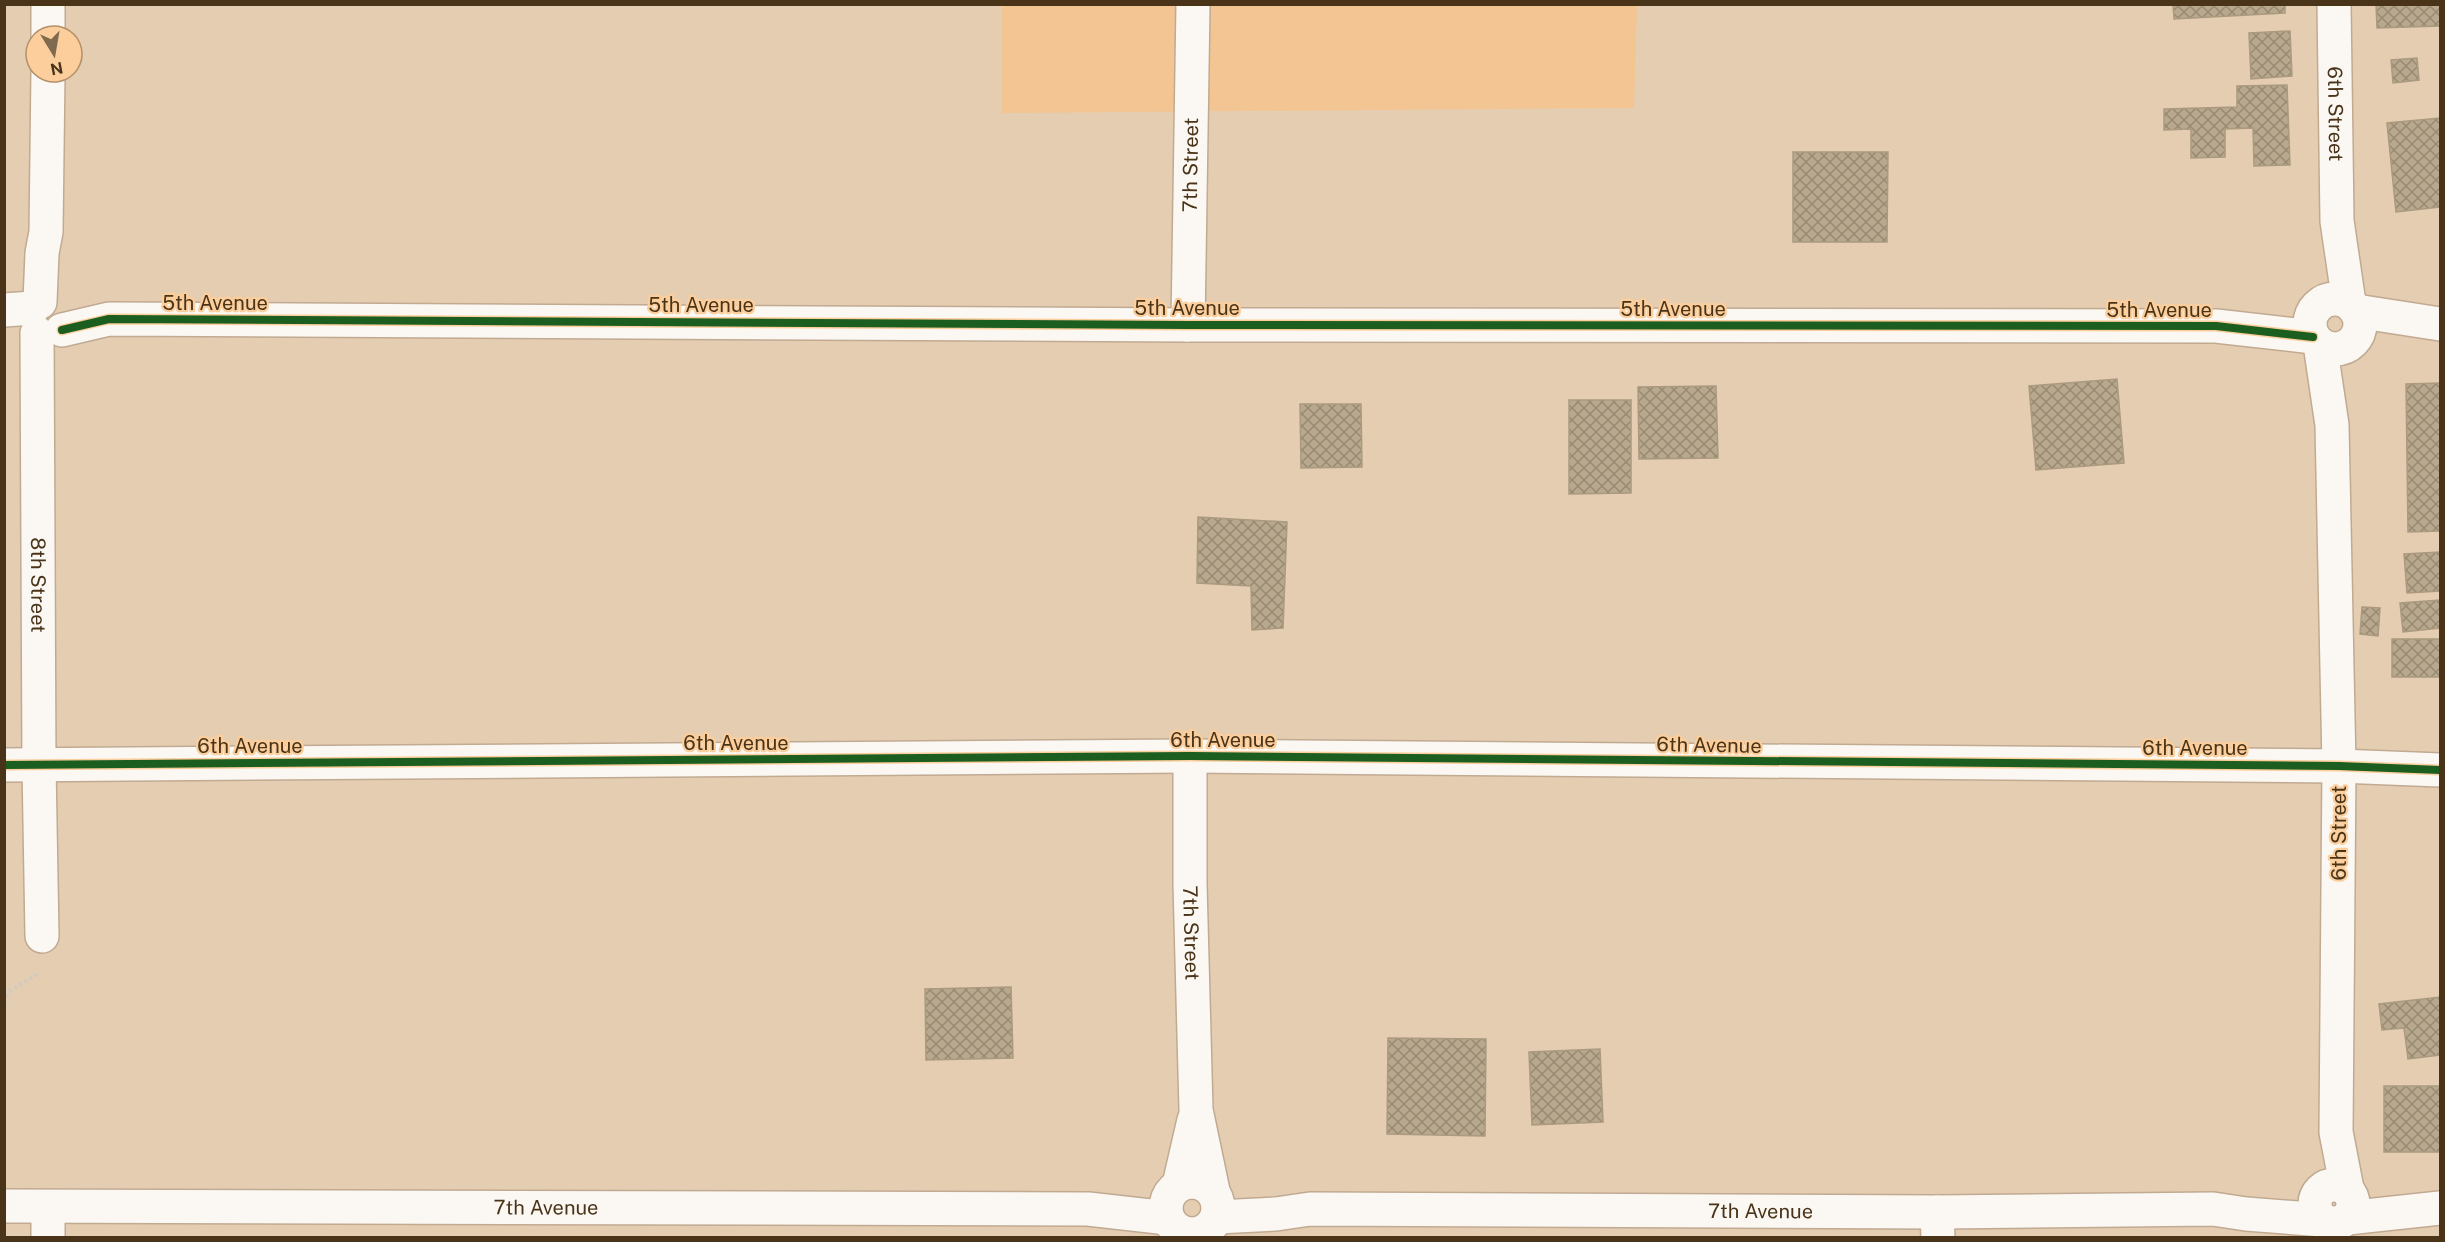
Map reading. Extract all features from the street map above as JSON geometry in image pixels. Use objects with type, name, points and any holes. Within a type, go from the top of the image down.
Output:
[{"type":"street","points":[[48,4],[48,24]]},
{"type":"street","name":"7th Street","points":[[1188,324],[1193,4]]},
{"type":"street","name":"6th Street","points":[[2334,4],[2337,221],[2332,425],[2339,766],[2336,1208]]},
{"type":"street","name":"8th Street","points":[[42,936],[38,406],[39,319],[52,255],[46,232],[48,84]]},
{"type":"street","name":"5th Avenue","points":[[39,319],[2440,326]]},
{"type":"street","name":"7th Street","points":[[1191,756],[1190,884],[1196,1110],[1194,1215]]},
{"type":"street","name":"6th Avenue","points":[[4,765],[1191,756],[2339,766],[2440,770]]},
{"type":"street","name":"7th Avenue","points":[[4,1206],[48,1222],[1088,1209],[1130,1202],[1194,1215],[1275,1203],[1310,1209],[1938,1225],[2213,1209],[2440,1208]]},
{"type":"path","points":[[4,1002],[8,992],[36,975],[42,936]]},
{"type":"shaded area","points":[[1002,5],[1637,5],[1634,108],[1002,113]]},
{"type":"building","points":[[2173,4],[2285,4],[2285,13],[2174,19]]},
{"type":"building","points":[[2376,4],[2440,4],[2440,26],[2377,28]]},
{"type":"building","points":[[2290,31],[2292,76],[2251,79],[2249,33]]},
{"type":"building","points":[[2417,58],[2419,80],[2393,83],[2391,60]]},
{"type":"building","points":[[2287,85],[2290,165],[2254,166],[2253,128],[2225,129],[2225,157],[2191,158],[2191,129],[2164,130],[2164,109],[2237,107],[2237,86]]},
{"type":"building","points":[[2440,118],[2440,207],[2396,212],[2387,123]]},
{"type":"building","points":[[1793,152],[1888,152],[1887,242],[1793,242]]},
{"type":"building","points":[[2117,379],[2124,463],[2036,470],[2029,386]]},
{"type":"building","points":[[2440,383],[2440,531],[2408,532],[2406,384]]},
{"type":"building","points":[[1716,386],[1718,458],[1639,459],[1638,387]]},
{"type":"building","points":[[1569,400],[1631,400],[1631,493],[1569,494]]},
{"type":"building","points":[[1300,404],[1361,404],[1362,467],[1301,468]]},
{"type":"building","points":[[1198,517],[1287,522],[1283,628],[1252,630],[1251,586],[1197,583]]},
{"type":"building","points":[[2440,552],[2440,591],[2407,593],[2404,554]]},
{"type":"building","points":[[2440,600],[2440,628],[2403,632],[2400,603]]},
{"type":"building","points":[[2362,607],[2380,608],[2378,636],[2360,634]]},
{"type":"building","points":[[2392,639],[2440,639],[2440,677],[2392,677]]},
{"type":"building","points":[[1011,987],[1013,1058],[926,1060],[925,989]]},
{"type":"building","points":[[2440,997],[2440,1055],[2408,1059],[2404,1028],[2382,1030],[2379,1004]]},
{"type":"building","points":[[1388,1038],[1486,1039],[1485,1136],[1387,1134]]},
{"type":"building","points":[[1600,1049],[1603,1122],[1532,1125],[1529,1052]]},
{"type":"building","points":[[2384,1086],[2440,1086],[2440,1152],[2384,1152]]},
{"type":"cycle path","points":[[62,330],[109,319],[1188,325],[2216,326],[2313,337]]},
{"type":"cycle path","points":[[4,765],[1190,756],[2339,766],[2440,770]]}]
